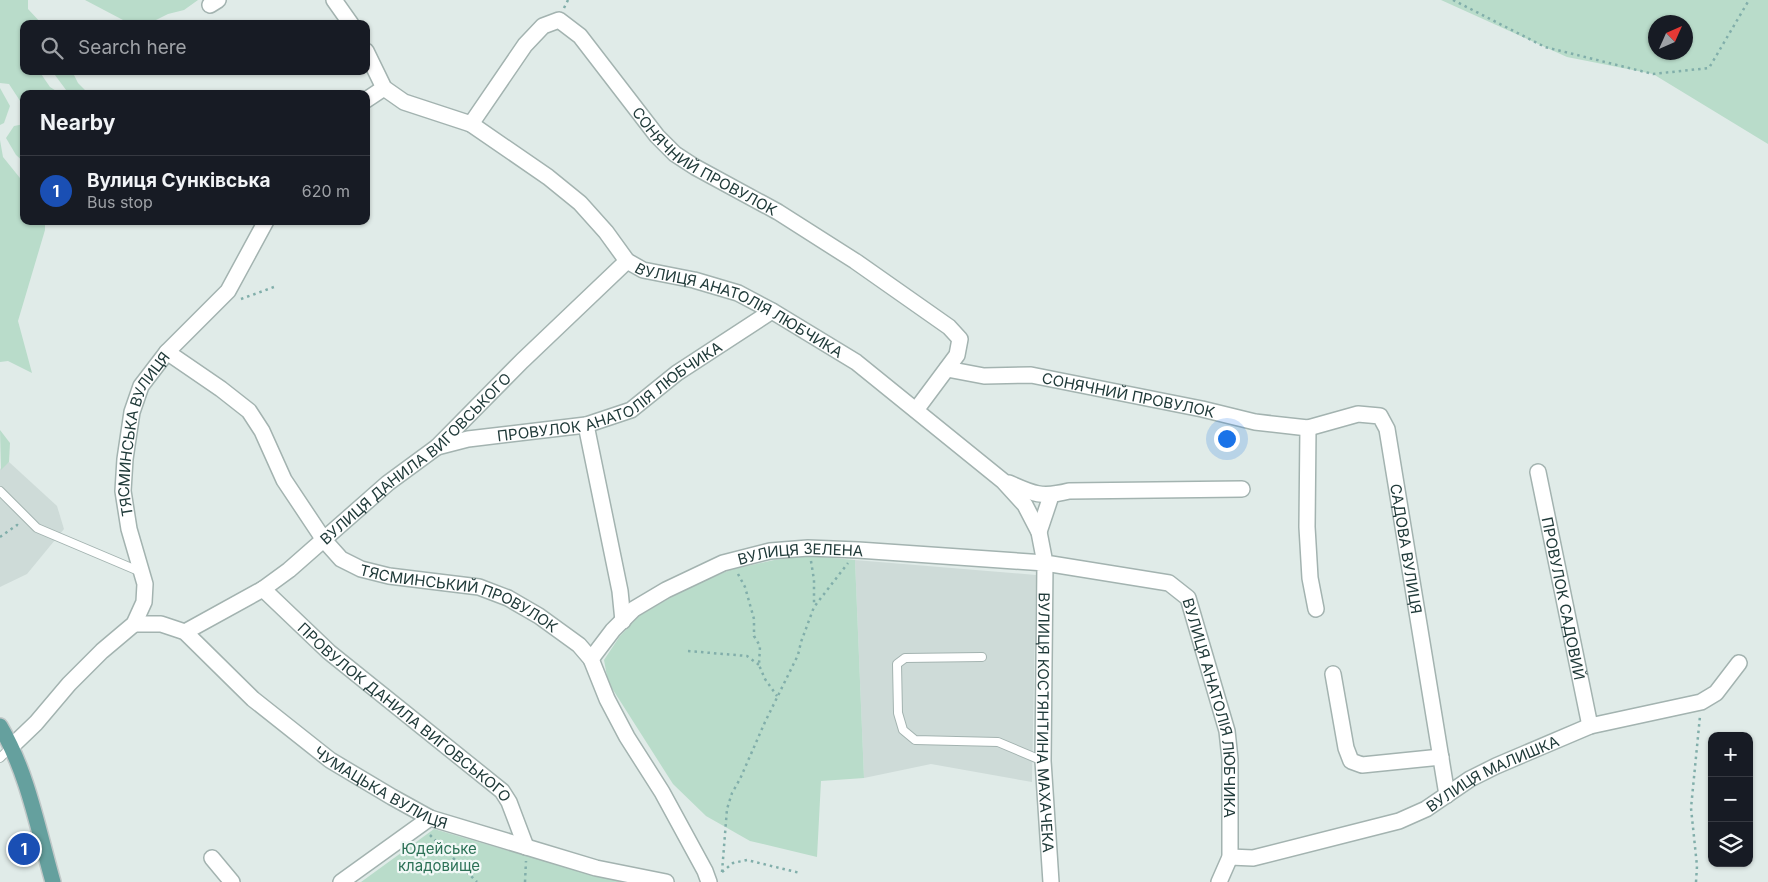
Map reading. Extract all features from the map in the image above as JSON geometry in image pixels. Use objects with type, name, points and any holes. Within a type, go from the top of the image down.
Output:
[{"type":"main road","points":[[0,726],[12,746],[26,786],[53,882]]},
{"type":"street","points":[[334,0],[348,20]]},
{"type":"street","name":"СОНЯЧНИЙ ПРОВУЛОК","points":[[471,124],[525,45],[543,26],[559,20],[580,36],[657,136],[675,154],[786,217],[855,261],[949,327],[960,339],[958,354],[916,410]]},
{"type":"street","name":"ВУЛИЦЯ АНАТОЛІЯ ЛЮБЧИКА","points":[[370,59],[384,88],[404,102],[471,124],[548,177],[580,203],[606,232],[627,261],[643,270],[694,280],[738,293],[772,311],[856,362],[1003,481],[1025,505],[1039,532],[1045,563],[1169,583],[1188,598],[1227,731],[1230,759],[1230,856],[1219,882]]},
{"type":"street","points":[[370,97],[384,88]]},
{"type":"street","name":"ТЯСМИНСЬКА ВУЛИЦЯ","points":[[12,746],[36,723],[69,684],[102,651],[134,624],[144,602],[145,584],[129,529],[123,491],[125,458],[132,412],[141,386],[167,352],[228,291],[264,225]]},
{"type":"street","name":"ВУЛИЦЯ ДАНИЛА ВИГОВСЬКОГО","points":[[185,632],[263,589],[289,570],[388,482],[436,447],[522,361],[627,261]]},
{"type":"street","name":"ПРОВУЛОК АНАТОЛІЯ ЛЮБЧИКА","points":[[436,447],[468,439],[586,425],[631,410],[677,372],[772,311]]},
{"type":"street","name":"ТЯСМИНСЬКИЙ ПРОВУЛОК","points":[[167,352],[221,389],[249,411],[262,431],[284,480],[324,540],[341,559],[361,569],[389,576],[479,587],[508,598],[539,616],[579,644],[591,659],[611,706],[627,737],[662,792],[705,871],[714,880]]},
{"type":"street","name":"СОНЯЧНИЙ ПРОВУЛОК","points":[[947,369],[984,376],[1030,375],[1202,408],[1255,422],[1308,428]]},
{"type":"street","name":"САДОВА ВУЛИЦЯ","points":[[1308,428],[1358,414],[1380,416],[1387,429],[1448,795]]},
{"type":"street","points":[[586,425],[620,591],[623,621]]},
{"type":"street","points":[[1308,428],[1308,535],[1310,578],[1316,609]]},
{"type":"street","name":"ПРОВУЛОК САДОВИЙ","points":[[1538,472],[1590,726]]},
{"type":"street","name":"ВУЛИЦЯ АНАТОЛІЯ ЛЮБЧИКА","points":[[1003,481],[1032,494],[1051,496],[1069,491],[1242,489]]},
{"type":"street","points":[[1039,532],[1051,496]]},
{"type":"street","name":"ВУЛИЦЯ ЗЕЛЕНА","points":[[591,659],[613,630],[634,609],[666,590],[722,563],[770,551],[808,548],[858,550],[1045,563]]},
{"type":"street","name":"ВУЛИЦЯ КОСТЯНТИНА МАХАЧЕКА","points":[[1045,563],[1043,761],[1051,882]]},
{"type":"street","name":"ПРОВУЛОК ДАНИЛА ВИГОВСЬКОГО","points":[[263,589],[329,652],[502,791],[509,802],[526,847]]},
{"type":"street","points":[[144,602],[161,624]]},
{"type":"street","name":"ЧУМАЦЬКА ВУЛИЦЯ","points":[[134,624],[161,624],[185,632],[254,699],[330,760],[392,797],[425,821],[526,847],[596,868],[666,882]]},
{"type":"street","name":"ВУЛИЦЯ МАЛИШКА","points":[[1230,856],[1253,858],[1399,821],[1426,809],[1470,779],[1496,766],[1590,726],[1702,702],[1716,694],[1739,663]]},
{"type":"street","points":[[1333,674],[1346,748],[1352,761],[1362,765],[1441,757]]},
{"type":"street","points":[[341,882],[425,821]]},
{"type":"street","points":[[212,858],[232,882]]},
{"type":"lane","points":[[0,491],[37,528],[141,572]]},
{"type":"lane","points":[[982,657],[905,658],[897,664],[898,713],[903,730],[915,740],[998,742],[1043,761]]},
{"type":"lane","points":[[0,758],[12,746]]},
{"type":"path","points":[[1453,0],[1545,47],[1654,74],[1709,68],[1749,0]]},
{"type":"path","points":[[0,537],[17,525],[37,528]]},
{"type":"path","points":[[808,548],[814,580],[814,607]]},
{"type":"path","points":[[722,872],[727,809],[732,793],[798,655],[814,607],[858,550]]},
{"type":"path","points":[[732,561],[745,587],[754,619],[754,636],[760,646],[759,665],[765,679],[778,697]]},
{"type":"path","points":[[688,651],[747,656],[759,665]]},
{"type":"path","points":[[1696,882],[1697,866],[1691,808],[1702,702]]},
{"type":"path","points":[[425,821],[477,882]]},
{"type":"path","points":[[525,882],[527,869],[526,847]]},
{"type":"path","points":[[714,880],[733,863],[747,860],[800,873]]},
{"type":"shaded area","points":[[9,462],[57,506],[64,529],[27,574],[0,587],[0,469]]},
{"type":"shaded area","points":[[855,560],[1036,575],[1032,782],[931,764],[864,778]]},
{"type":"green space","points":[[0,0],[28,0],[28,9],[38,20],[20,20],[20,75],[42,75],[50,87],[55,90],[20,90],[20,101],[9,84],[0,83]]},
{"type":"green space","points":[[85,0],[198,0],[184,10],[168,14],[156,20],[123,20]]},
{"type":"green space","points":[[1441,0],[1768,0],[1768,144],[1653,74],[1567,57]]},
{"type":"green space","points":[[55,75],[74,75],[78,83],[85,90],[66,90]]},
{"type":"green space","points":[[0,88],[10,106],[4,123],[0,125]]},
{"type":"green space","points":[[20,125],[20,158],[6,138],[14,126]]},
{"type":"green space","points":[[0,140],[3,157],[20,178],[20,225],[45,225],[45,230],[18,321],[32,373],[8,361],[0,362]]},
{"type":"green space","points":[[0,430],[10,443],[9,462],[1,470]]},
{"type":"green space","points":[[810,556],[855,560],[864,778],[821,781],[817,857],[750,841],[706,816],[673,784],[608,682],[604,660],[620,636],[639,616],[687,588],[730,570],[774,560]]},
{"type":"green space","name":"Юдейське кладовище","points":[[434,829],[585,873],[623,882],[361,882]]},
{"type":"place","name":"Вулиця Сунківська","points":[[24,849]]}]
